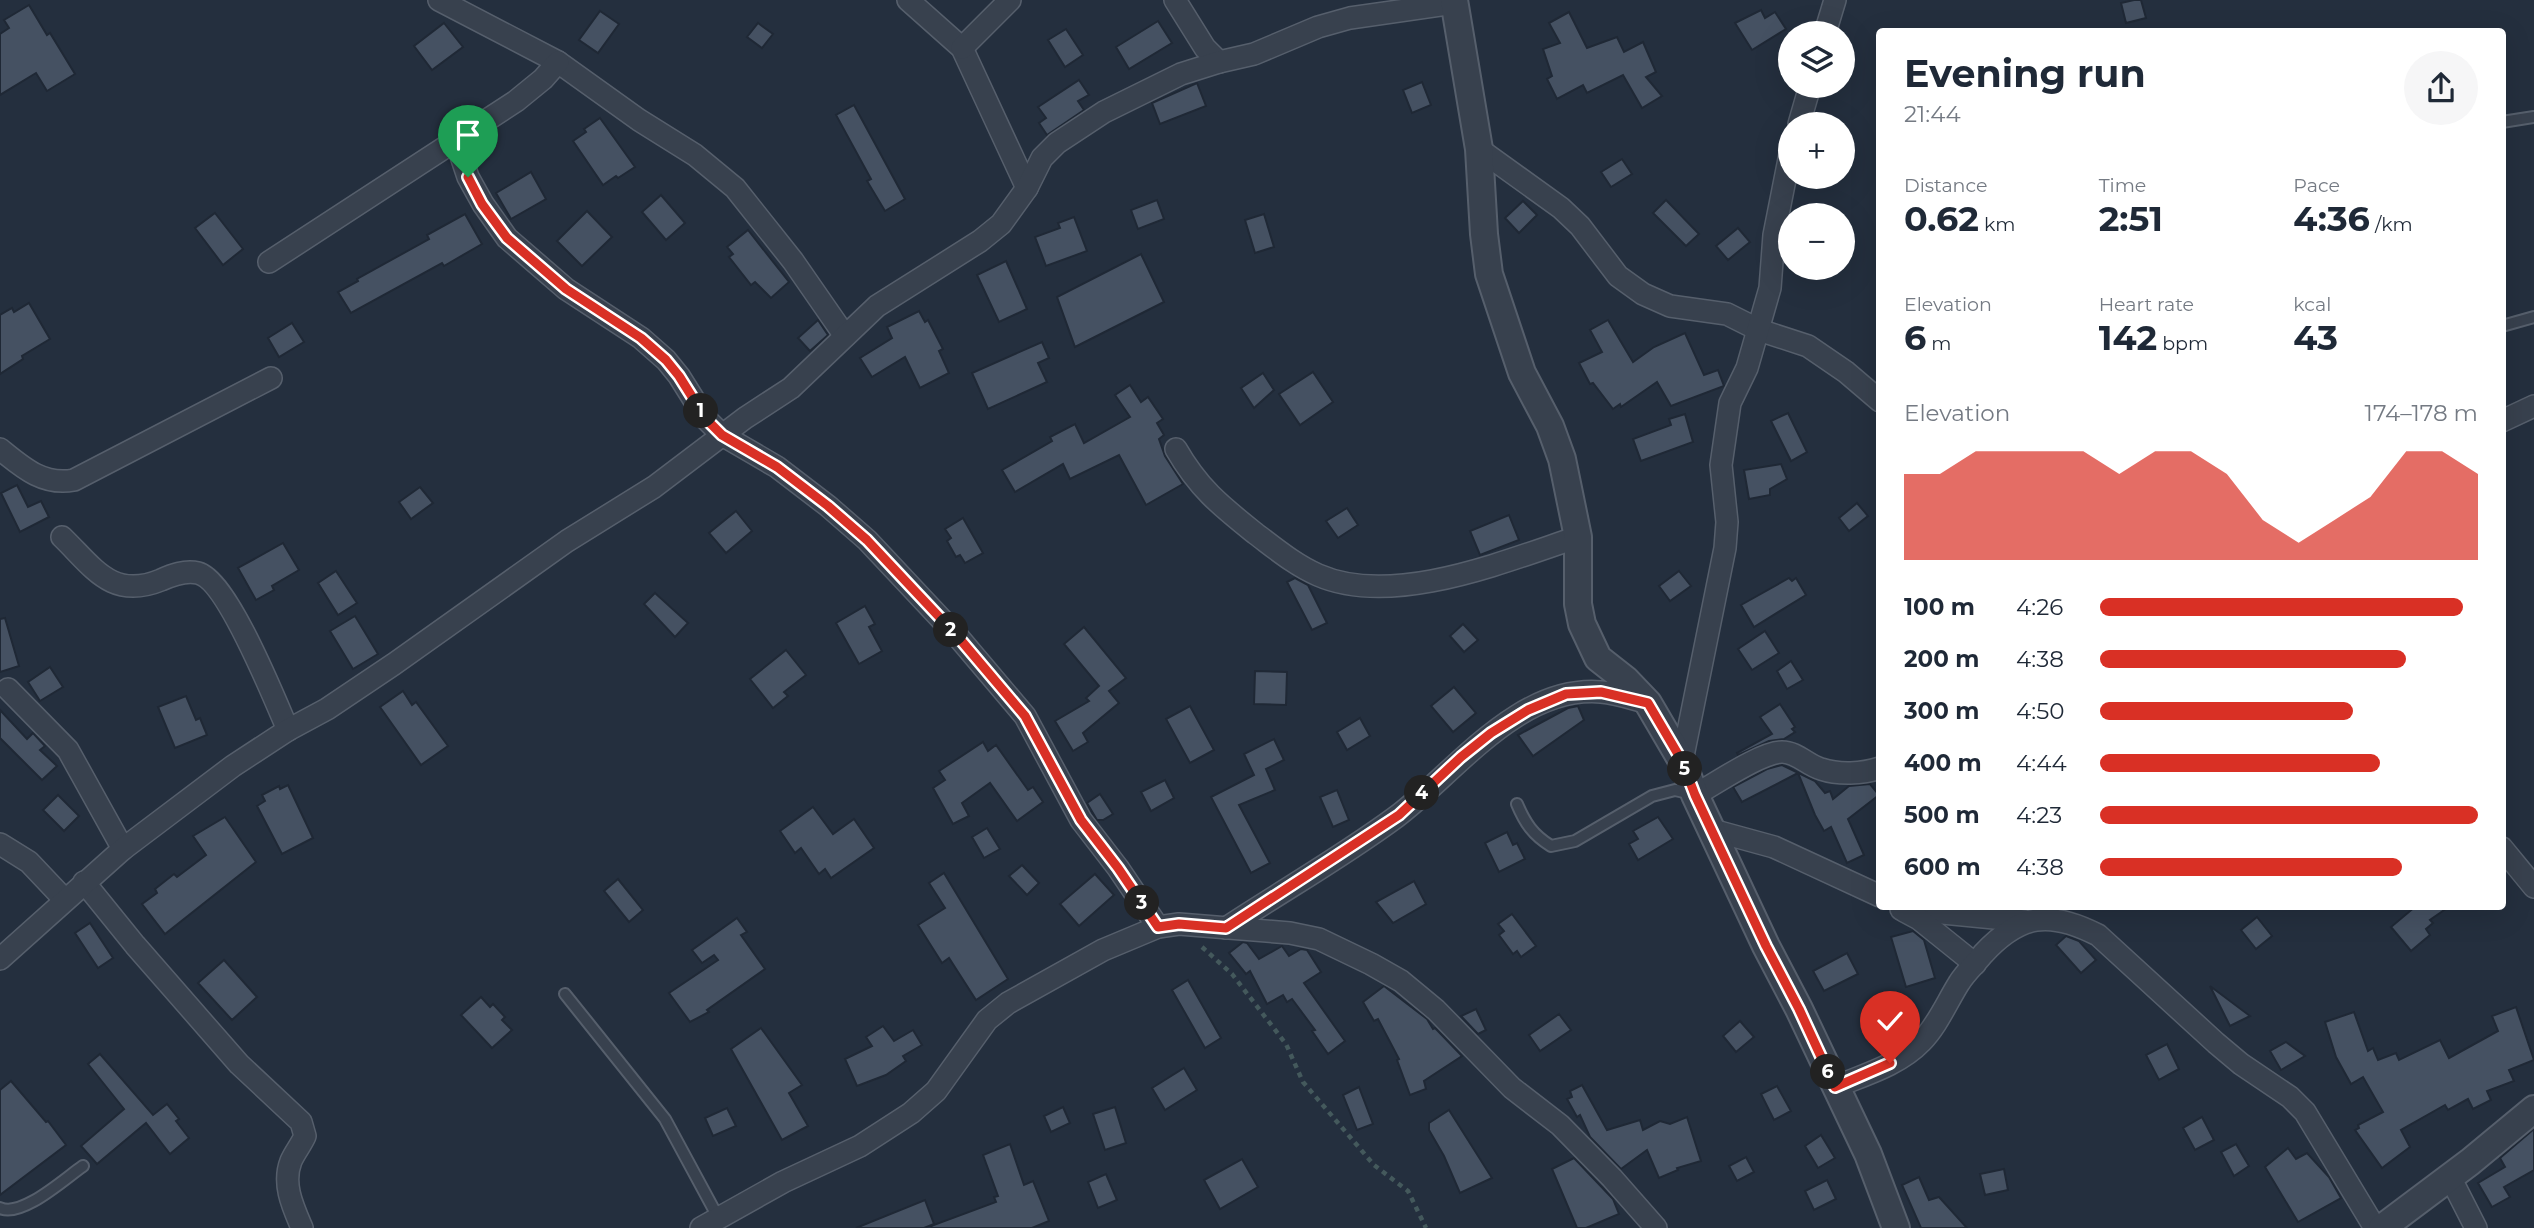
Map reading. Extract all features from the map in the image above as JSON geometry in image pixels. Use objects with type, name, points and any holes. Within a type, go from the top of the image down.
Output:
[{"type":"street","points":[[439,0],[558,62],[639,120],[695,155],[735,188],[793,261],[845,336]]},
{"type":"street","points":[[908,0],[962,48],[1027,188]]},
{"type":"street","points":[[962,48],[1010,0]]},
{"type":"street","points":[[1175,0],[1205,48],[1219,62]]},
{"type":"street","points":[[1829,21],[1835,0]]},
{"type":"street","points":[[0,958],[123,849],[225,772],[394,664],[567,541],[654,487],[722,435],[791,388],[877,306],[981,242],[1001,224],[1027,188],[1042,158],[1104,112],[1181,74],[1254,54],[1318,27],[1350,18],[1454,1],[1479,149],[1489,274],[1522,373],[1550,426],[1562,458],[1578,537],[1578,604],[1582,624],[1598,658],[1626,680],[1648,703],[1682,761],[1695,795],[1766,946],[1868,1154],[1896,1228]]},
{"type":"street","points":[[269,261],[516,101],[558,62]]},
{"type":"street","points":[[456,141],[482,204],[507,238],[566,289],[641,338],[666,360],[706,419],[722,435],[777,467],[828,506],[867,540],[959,638],[1025,716],[1081,820],[1118,868],[1169,926]]},
{"type":"street","points":[[1479,149],[1561,208],[1580,226],[1618,276],[1643,294],[1670,306],[1727,314],[1759,330],[1808,346],[1876,395]]},
{"type":"street","points":[[1682,761],[1725,548],[1727,522],[1721,466],[1730,403],[1747,368],[1770,288],[1774,235],[1783,189]]},
{"type":"street","points":[[0,449],[24,470],[61,483],[74,480],[271,378]]},
{"type":"street","points":[[2506,419],[2534,406]]},
{"type":"street","points":[[1176,449],[1189,473],[1209,496],[1291,561],[1320,576],[1352,585],[1424,582],[1461,575],[1578,537]]},
{"type":"street","points":[[62,537],[100,574],[122,586],[134,588],[148,585],[185,572],[199,573],[210,580],[228,604],[260,666],[288,730]]},
{"type":"street","points":[[8,689],[68,750],[123,849]]},
{"type":"street","points":[[1226,928],[1399,815],[1461,757],[1491,733],[1528,710],[1566,694],[1601,692],[1648,703]]},
{"type":"street","points":[[1695,795],[1768,755],[1781,752],[1792,754],[1821,769],[1846,773],[1876,769]]},
{"type":"street","points":[[1712,830],[1773,847],[1876,895]]},
{"type":"street","points":[[0,844],[29,862],[64,899]]},
{"type":"street","points":[[2506,853],[2534,887]]},
{"type":"street","points":[[84,882],[135,946],[239,1064],[301,1122],[305,1136],[291,1161],[288,1183],[292,1206],[302,1228]]},
{"type":"street","points":[[1903,910],[1919,919],[1975,964]]},
{"type":"street","points":[[1918,910],[2025,921],[2043,918],[2084,928],[2098,935],[2241,1064],[2290,1097],[2305,1112],[2375,1228]]},
{"type":"street","points":[[1835,1087],[1890,1063],[1922,1041],[1961,979],[1996,940],[2025,921]]},
{"type":"street","points":[[710,1224],[783,1182],[860,1146],[911,1113],[936,1091],[987,1020],[1008,1003],[1104,950],[1169,926],[1290,933],[1318,939],[1401,981],[1436,1010],[1511,1088],[1560,1125],[1656,1228]]},
{"type":"street","points":[[2382,1228],[2534,1109]]},
{"type":"street","points":[[2450,1177],[2476,1228]]},
{"type":"lane","points":[[2506,121],[2534,117]]},
{"type":"lane","points":[[2506,325],[2534,317]]},
{"type":"lane","points":[[1517,804],[1524,821],[1536,837],[1551,846],[1575,841],[1652,796],[1675,790],[1695,795]]},
{"type":"lane","points":[[565,994],[664,1119],[710,1224]]},
{"type":"lane","points":[[0,1208],[5,1211],[24,1207],[83,1166]]},
{"type":"path","points":[[1169,926],[1232,974],[1286,1044],[1303,1082],[1374,1165],[1408,1191],[1426,1228]]},
{"type":"building","points":[[2141,0],[2146,18],[2126,23],[2121,3]]},
{"type":"building","points":[[29,5],[75,74],[47,91],[36,73],[0,95],[0,34],[9,28],[4,20]]},
{"type":"building","points":[[1761,10],[1765,18],[1775,12],[1781,21],[1778,21],[1778,34],[1752,50],[1735,23]]},
{"type":"building","points":[[600,11],[619,24],[598,53],[579,40]]},
{"type":"building","points":[[1569,12],[1587,48],[1617,37],[1624,52],[1643,42],[1656,72],[1646,77],[1662,96],[1642,108],[1623,75],[1587,93],[1583,85],[1557,99],[1547,79],[1552,76],[1543,49],[1560,43],[1549,23]]},
{"type":"building","points":[[1158,21],[1172,43],[1129,69],[1116,47]]},
{"type":"building","points":[[444,23],[463,47],[432,70],[414,46]]},
{"type":"building","points":[[758,23],[773,34],[762,48],[747,37]]},
{"type":"building","points":[[1066,29],[1083,55],[1065,67],[1048,40]]},
{"type":"building","points":[[1079,80],[1089,95],[1078,101],[1084,110],[1047,135],[1039,123],[1046,118],[1038,107]]},
{"type":"building","points":[[1422,82],[1431,105],[1412,113],[1403,90]]},
{"type":"building","points":[[1197,83],[1206,106],[1160,124],[1152,103]]},
{"type":"building","points":[[854,105],[905,199],[885,211],[867,181],[871,179],[836,115]]},
{"type":"building","points":[[600,118],[635,167],[603,185],[573,141]]},
{"type":"building","points":[[1622,159],[1632,174],[1611,187],[1601,172]]},
{"type":"building","points":[[531,172],[546,199],[511,219],[496,193]]},
{"type":"building","points":[[661,195],[685,223],[666,240],[642,212]]},
{"type":"building","points":[[1157,200],[1164,219],[1138,229],[1131,210]]},
{"type":"building","points":[[1666,200],[1699,234],[1686,246],[1653,213]]},
{"type":"building","points":[[1523,201],[1537,215],[1519,233],[1505,218]]},
{"type":"building","points":[[587,211],[612,237],[582,266],[557,241]]},
{"type":"building","points":[[215,213],[243,249],[223,265],[195,228]]},
{"type":"building","points":[[465,214],[482,244],[351,313],[338,292],[429,239],[427,235]]},
{"type":"building","points":[[1264,214],[1274,247],[1255,253],[1245,220]]},
{"type":"building","points":[[1074,217],[1087,251],[1046,266],[1035,237],[1060,228],[1058,223]]},
{"type":"building","points":[[1738,228],[1750,242],[1728,260],[1716,246]]},
{"type":"building","points":[[748,230],[789,282],[771,298],[755,282],[751,285],[729,257],[733,254],[727,247]]},
{"type":"building","points":[[1141,254],[1164,302],[1075,347],[1057,297]]},
{"type":"building","points":[[1006,261],[1027,309],[999,322],[977,275]]},
{"type":"building","points":[[29,303],[50,339],[22,356],[23,359],[0,374],[0,315],[12,308],[14,312]]},
{"type":"building","points":[[919,311],[925,322],[928,320],[943,349],[939,351],[949,373],[920,388],[905,357],[872,377],[860,358],[892,338],[887,327]]},
{"type":"building","points":[[818,320],[828,335],[810,351],[798,338]]},
{"type":"building","points":[[1608,320],[1633,362],[1654,347],[1685,333],[1704,375],[1718,370],[1724,386],[1671,406],[1657,382],[1621,407],[1620,404],[1613,409],[1593,383],[1590,384],[1579,363],[1602,352],[1590,330]]},
{"type":"building","points":[[292,323],[304,342],[279,357],[268,338]]},
{"type":"building","points":[[1042,342],[1049,358],[1038,363],[1047,382],[988,409],[972,373]]},
{"type":"building","points":[[1313,372],[1333,402],[1300,425],[1279,394]]},
{"type":"building","points":[[1263,373],[1274,390],[1254,408],[1241,388]]},
{"type":"building","points":[[1130,385],[1141,402],[1148,397],[1163,419],[1157,423],[1164,435],[1159,439],[1165,456],[1183,484],[1146,505],[1119,455],[1070,479],[1063,464],[1015,492],[1002,470],[1052,441],[1050,437],[1075,424],[1084,443],[1130,417],[1115,395]]},
{"type":"building","points":[[1788,413],[1807,452],[1791,461],[1771,421]]},
{"type":"building","points":[[1685,414],[1693,442],[1641,461],[1633,439],[1671,425],[1669,419]]},
{"type":"building","points":[[1781,464],[1787,479],[1770,489],[1770,495],[1749,499],[1744,470]]},
{"type":"building","points":[[17,485],[28,507],[41,501],[49,517],[20,532],[1,493]]},
{"type":"building","points":[[420,487],[433,503],[411,519],[399,502]]},
{"type":"building","points":[[1857,503],[1868,516],[1849,531],[1839,518]]},
{"type":"building","points":[[1347,508],[1358,525],[1338,538],[1326,521]]},
{"type":"building","points":[[736,511],[752,531],[726,553],[709,533]]},
{"type":"building","points":[[1509,515],[1519,540],[1480,555],[1470,531]]},
{"type":"building","points":[[963,518],[983,553],[965,563],[960,555],[956,557],[947,541],[951,538],[945,529]]},
{"type":"building","points":[[283,543],[299,570],[272,586],[274,590],[256,600],[238,568]]},
{"type":"building","points":[[336,571],[357,603],[338,615],[318,583]]},
{"type":"building","points":[[1679,571],[1691,586],[1670,601],[1659,586]]},
{"type":"building","points":[[1295,578],[1308,585],[1327,623],[1312,630],[1287,582]]},
{"type":"building","points":[[1789,578],[1792,581],[1796,578],[1806,595],[1754,627],[1741,605]]},
{"type":"building","points":[[655,593],[688,623],[675,637],[644,604]]},
{"type":"building","points":[[865,606],[875,624],[869,627],[882,651],[859,664],[836,623]]},
{"type":"building","points":[[355,616],[378,654],[353,669],[330,631]]},
{"type":"building","points":[[5,618],[19,666],[0,672],[0,619]]},
{"type":"building","points":[[1463,624],[1478,640],[1464,652],[1450,636]]},
{"type":"building","points":[[1084,627],[1126,678],[1109,691],[1119,703],[1083,733],[1088,742],[1073,751],[1055,721],[1089,701],[1086,698],[1099,686],[1064,644]]},
{"type":"building","points":[[1765,631],[1779,653],[1752,670],[1738,649]]},
{"type":"building","points":[[786,650],[806,675],[784,692],[788,696],[773,708],[750,679]]},
{"type":"building","points":[[1791,661],[1803,680],[1787,689],[1777,671]]},
{"type":"building","points":[[50,667],[63,687],[40,701],[28,682]]},
{"type":"building","points":[[1255,671],[1287,672],[1286,705],[1254,704]]},
{"type":"building","points":[[1454,687],[1476,713],[1453,732],[1431,706]]},
{"type":"building","points":[[403,691],[412,705],[416,702],[448,746],[421,765],[380,707]]},
{"type":"building","points":[[186,696],[196,720],[200,718],[207,735],[175,748],[158,707]]},
{"type":"building","points":[[1780,704],[1795,727],[1792,729],[1795,732],[1784,739],[1769,741],[1738,755],[1737,753],[1772,734],[1760,717]]},
{"type":"building","points":[[1190,706],[1214,750],[1190,763],[1166,719]]},
{"type":"building","points":[[1578,706],[1584,720],[1533,756],[1518,735],[1568,708]]},
{"type":"building","points":[[0,710],[27,739],[33,733],[45,746],[40,750],[57,766],[42,780],[0,738]]},
{"type":"building","points":[[1360,718],[1370,736],[1347,750],[1337,732]]},
{"type":"building","points":[[1274,739],[1284,760],[1266,769],[1275,790],[1239,805],[1270,863],[1251,873],[1211,797],[1254,775],[1244,754]]},
{"type":"building","points":[[983,742],[988,751],[996,745],[1028,790],[1033,787],[1043,802],[1017,821],[990,783],[962,803],[969,816],[953,824],[933,788],[945,780],[939,771]]},
{"type":"building","points":[[1782,765],[1815,781],[1825,793],[1830,791],[1833,799],[1849,786],[1870,784],[1876,791],[1876,797],[1848,819],[1864,855],[1847,863],[1831,827],[1824,831],[1815,815],[1798,773],[1742,802],[1733,787],[1767,769]]},
{"type":"building","points":[[1165,780],[1174,798],[1151,811],[1141,792]]},
{"type":"building","points":[[288,785],[313,838],[282,854],[257,806],[265,801],[262,795],[279,786],[280,789]]},
{"type":"building","points":[[1337,790],[1349,820],[1333,827],[1320,797]]},
{"type":"building","points":[[1100,794],[1113,814],[1103,820],[1097,820],[1087,803]]},
{"type":"building","points":[[58,795],[79,816],[64,831],[43,810]]},
{"type":"building","points":[[813,807],[833,834],[854,819],[874,848],[831,878],[825,869],[819,874],[801,848],[795,853],[780,831]]},
{"type":"building","points":[[225,817],[256,862],[165,934],[142,904],[157,893],[155,889],[174,874],[177,877],[206,855],[193,836]]},
{"type":"building","points":[[1658,817],[1673,839],[1638,860],[1629,844],[1638,839],[1633,831]]},
{"type":"building","points":[[987,828],[1000,849],[984,858],[972,837]]},
{"type":"building","points":[[1507,832],[1513,845],[1517,843],[1525,859],[1499,872],[1485,843]]},
{"type":"building","points":[[1022,865],[1039,883],[1027,895],[1009,876]]},
{"type":"building","points":[[944,873],[1008,979],[976,1000],[949,958],[942,963],[918,925],[945,908],[929,883]]},
{"type":"building","points":[[1095,874],[1114,895],[1079,926],[1060,904]]},
{"type":"building","points":[[618,879],[643,910],[629,922],[604,891]]},
{"type":"building","points":[[1414,881],[1426,904],[1393,923],[1376,902]]},
{"type":"building","points":[[2411,910],[2444,910],[2430,920],[2433,923],[2426,929],[2430,935],[2411,951],[2391,927]]},
{"type":"building","points":[[1512,914],[1536,946],[1521,957],[1517,951],[1513,954],[1499,935],[1504,931],[1498,924]]},
{"type":"building","points":[[2257,917],[2272,936],[2256,949],[2241,930]]},
{"type":"building","points":[[737,918],[747,932],[741,935],[765,969],[707,1010],[709,1012],[690,1022],[669,993],[718,960],[714,955],[702,963],[692,950]]},
{"type":"building","points":[[90,923],[113,958],[98,968],[75,933]]},
{"type":"building","points":[[1913,931],[1924,940],[1935,978],[1906,987],[1891,937]]},
{"type":"building","points":[[2066,936],[2079,941],[2096,960],[2081,973],[2056,945]]},
{"type":"building","points":[[1243,942],[1247,943],[1259,959],[1282,946],[1289,956],[1301,949],[1307,950],[1321,972],[1304,983],[1345,1041],[1328,1054],[1312,1031],[1315,1030],[1292,999],[1287,1002],[1283,995],[1267,1004],[1250,971],[1246,974],[1229,953]]},
{"type":"building","points":[[1847,953],[1858,974],[1824,991],[1813,971]]},
{"type":"building","points":[[224,960],[257,997],[232,1020],[198,983]]},
{"type":"building","points":[[1188,980],[1221,1038],[1205,1048],[1172,990]]},
{"type":"building","points":[[1384,986],[1427,1019],[1433,1029],[1462,1056],[1424,1081],[1426,1089],[1410,1095],[1397,1060],[1399,1059],[1378,1019],[1374,1021],[1363,1002]]},
{"type":"building","points":[[2210,986],[2250,1016],[2230,1026]]},
{"type":"building","points":[[481,997],[490,1007],[493,1004],[505,1017],[502,1020],[512,1030],[492,1048],[461,1015]]},
{"type":"building","points":[[2516,1007],[2534,1060],[2509,1070],[2514,1081],[2487,1091],[2491,1100],[2473,1109],[2468,1099],[2448,1110],[2445,1105],[2401,1130],[2410,1147],[2382,1168],[2355,1130],[2359,1128],[2358,1125],[2383,1112],[2363,1077],[2351,1084],[2336,1057],[2325,1022],[2354,1012],[2368,1051],[2373,1048],[2378,1060],[2396,1053],[2399,1060],[2440,1040],[2449,1058],[2498,1031],[2492,1016]]},
{"type":"building","points":[[1476,1009],[1486,1030],[1478,1034],[1461,1016]]},
{"type":"building","points":[[1559,1014],[1571,1030],[1540,1051],[1529,1035]]},
{"type":"building","points":[[1740,1021],[1754,1037],[1736,1052],[1723,1036]]},
{"type":"building","points":[[883,1026],[894,1041],[913,1030],[922,1045],[903,1056],[906,1061],[886,1075],[857,1086],[845,1059],[872,1046],[866,1037]]},
{"type":"building","points":[[761,1028],[802,1085],[789,1093],[808,1126],[782,1140],[731,1049]]},
{"type":"building","points":[[2286,1042],[2305,1056],[2281,1070],[2270,1051]]},
{"type":"building","points":[[2167,1044],[2179,1069],[2159,1080],[2146,1055]]},
{"type":"building","points":[[100,1054],[153,1115],[167,1104],[189,1138],[170,1154],[146,1123],[97,1164],[81,1146],[124,1109],[88,1064]]},
{"type":"building","points":[[1184,1068],[1197,1090],[1165,1110],[1152,1088]]},
{"type":"building","points":[[11,1081],[66,1145],[0,1195],[0,1090]]},
{"type":"building","points":[[1582,1085],[1607,1130],[1640,1120],[1643,1130],[1660,1121],[1670,1124],[1687,1117],[1701,1161],[1677,1168],[1678,1170],[1659,1178],[1647,1150],[1621,1169],[1590,1137],[1580,1115],[1577,1117],[1567,1099],[1572,1097],[1570,1091]]},
{"type":"building","points":[[1777,1086],[1791,1111],[1774,1120],[1761,1094]]},
{"type":"building","points":[[1359,1087],[1373,1124],[1357,1130],[1343,1095]]},
{"type":"building","points":[[1063,1107],[1070,1123],[1051,1132],[1044,1116]]},
{"type":"building","points":[[1115,1107],[1126,1143],[1105,1150],[1093,1114]]},
{"type":"building","points":[[727,1108],[736,1126],[713,1136],[705,1118]]},
{"type":"building","points":[[1449,1110],[1492,1178],[1460,1193],[1429,1130],[1429,1123]]},
{"type":"building","points":[[2202,1117],[2214,1140],[2195,1150],[2183,1128]]},
{"type":"building","points":[[2534,1129],[2534,1170],[2504,1187],[2510,1197],[2492,1207],[2478,1183],[2505,1167],[2500,1158]]},
{"type":"building","points":[[1821,1135],[1835,1158],[1818,1168],[1805,1146]]},
{"type":"building","points":[[1010,1144],[1024,1185],[1033,1181],[1049,1221],[1032,1228],[932,1228],[931,1226],[996,1202],[994,1197],[998,1196],[983,1155]]},
{"type":"building","points":[[2236,1144],[2249,1166],[2234,1176],[2221,1152]]},
{"type":"building","points":[[2288,1148],[2296,1159],[2307,1153],[2329,1177],[2341,1198],[2298,1222],[2265,1167]]},
{"type":"building","points":[[1746,1157],[1754,1172],[1737,1181],[1729,1166]]},
{"type":"building","points":[[1574,1158],[1613,1199],[1619,1214],[1586,1228],[1577,1228],[1552,1169]]},
{"type":"building","points":[[1242,1159],[1258,1187],[1220,1209],[1204,1180]]},
{"type":"building","points":[[2004,1169],[2008,1190],[1985,1195],[1980,1174]]},
{"type":"building","points":[[1106,1174],[1117,1200],[1098,1208],[1088,1182]]},
{"type":"building","points":[[1919,1177],[1929,1200],[1939,1197],[1967,1228],[1921,1228],[1902,1185]]},
{"type":"building","points":[[1827,1180],[1836,1199],[1814,1210],[1805,1191]]},
{"type":"building","points":[[925,1200],[934,1224],[924,1228],[856,1228]]},
{"type":"route","points":[[468,177],[482,204],[507,238],[566,289],[641,338],[666,360],[706,419],[722,435],[777,467],[828,506],[867,540],[959,638],[1025,716],[1081,820],[1158,927],[1179,924],[1226,928],[1399,815],[1491,733],[1528,710],[1566,694],[1601,692],[1648,703],[1666,731],[1835,1087],[1890,1063]]}]
